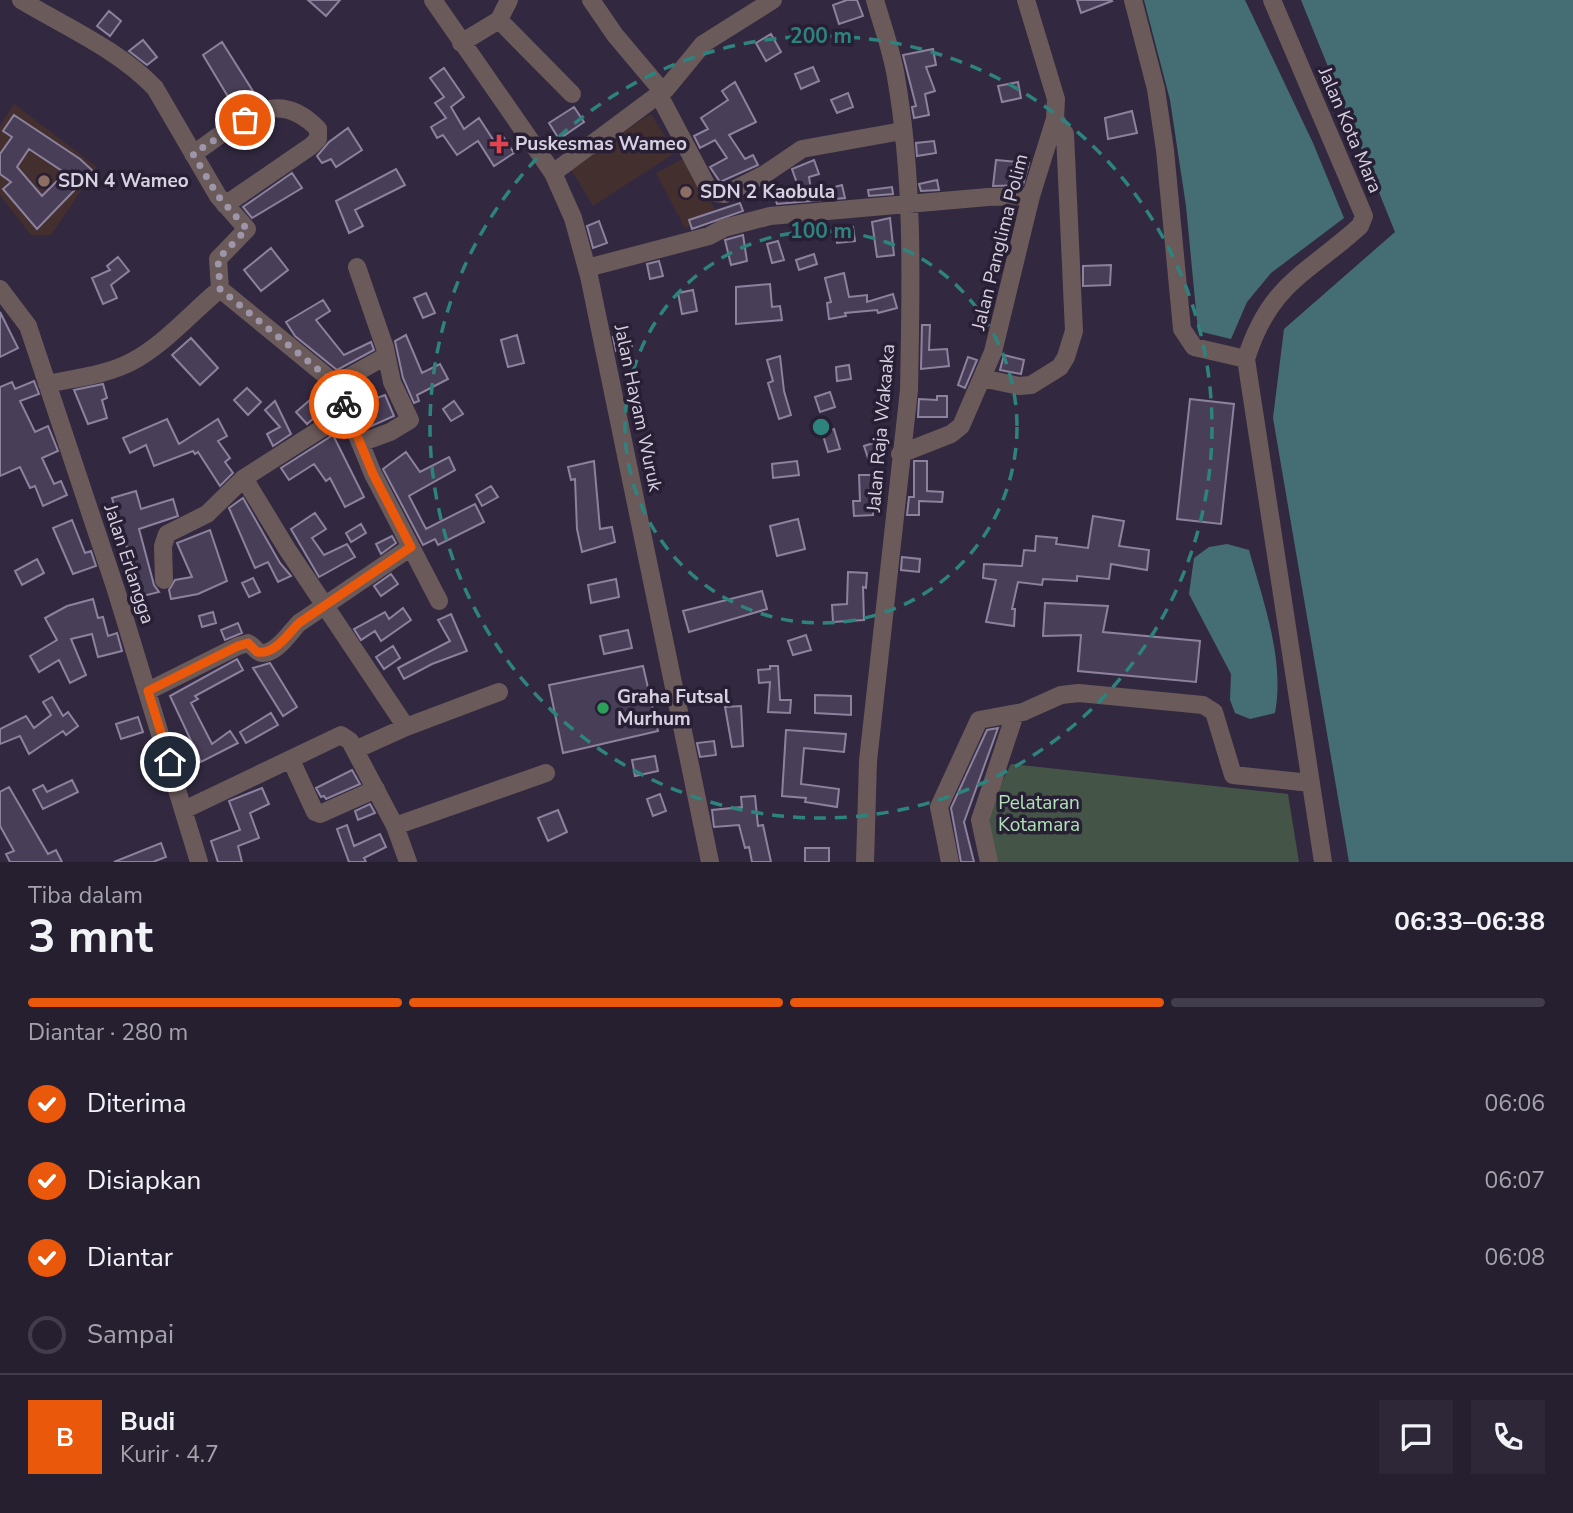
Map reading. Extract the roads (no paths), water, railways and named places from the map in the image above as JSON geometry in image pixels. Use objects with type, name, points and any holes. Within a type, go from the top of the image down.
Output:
[{"type":"street","points":[[21,0],[125,61],[155,88],[225,205],[247,229],[218,259],[220,289],[336,384],[360,443],[439,601]]},
{"type":"street","name":"Jalan Hayam Wuruk","points":[[433,0],[553,173],[573,218],[587,268],[710,862]]},
{"type":"street","points":[[461,43],[499,20],[509,0]]},
{"type":"street","points":[[591,0],[661,94],[707,186],[716,193],[725,194],[765,174],[802,149],[902,131]]},
{"type":"street","points":[[553,173],[661,94],[678,78],[703,44],[773,0]]},
{"type":"street","name":"Jalan Raja Wakaaka","points":[[865,862],[868,761],[909,390],[909,204],[896,75],[875,0]]},
{"type":"street","name":"Jalan Panglima Polim","points":[[901,454],[951,435],[961,426],[993,352],[1031,196],[1055,119],[1056,99],[1026,0]]},
{"type":"street","points":[[1132,0],[1156,89],[1165,150],[1182,329],[1194,347],[1246,359]]},
{"type":"street","name":"Jalan Kota Mara","points":[[1272,0],[1364,221],[1344,241],[1286,286],[1263,314],[1246,359],[1322,862]]},
{"type":"street","points":[[499,20],[572,94]]},
{"type":"street","points":[[193,154],[256,112],[270,106],[300,112],[318,130],[318,139],[311,146],[225,205]]},
{"type":"street","points":[[982,378],[1019,386],[1031,385],[1060,367],[1074,331],[1065,134],[1055,119]]},
{"type":"street","points":[[587,268],[709,236],[724,228],[770,216],[1031,196]]},
{"type":"street","points":[[358,267],[392,382],[410,420],[390,432],[360,443]]},
{"type":"street","name":"Jalan Erlangga","points":[[0,289],[29,326],[148,691],[199,862]]},
{"type":"street","points":[[47,384],[129,363],[144,354],[220,289]]},
{"type":"street","points":[[336,384],[386,356]]},
{"type":"street","points":[[164,580],[163,546],[167,534],[207,514],[244,478],[346,413]]},
{"type":"street","points":[[244,478],[406,727]]},
{"type":"street","points":[[148,691],[238,646],[248,643],[257,652],[265,652],[287,639],[299,623],[411,547]]},
{"type":"street","points":[[355,750],[406,727],[499,692]]},
{"type":"street","points":[[950,862],[939,807],[979,720],[1016,714],[1061,695],[1079,693],[1203,705],[1214,712],[1233,775],[1311,783]]},
{"type":"street","points":[[989,862],[980,820],[1016,714]]},
{"type":"street","points":[[184,810],[341,735],[351,741],[395,825],[408,862]]},
{"type":"street","points":[[291,760],[316,812],[320,814],[376,789]]},
{"type":"street","points":[[395,825],[546,773]]},
{"type":"place","name":"Puskesmas Wameo","points":[[499,144]]},
{"type":"place","name":"SDN 4 Wameo","points":[[44,181]]},
{"type":"place","name":"SDN 2 Kaobula","points":[[686,192]]},
{"type":"place","name":"Graha Futsal Murhum","points":[[603,708]]},
{"type":"park label","name":"Pelataran Kotamara","points":[[1039,814]]}]
